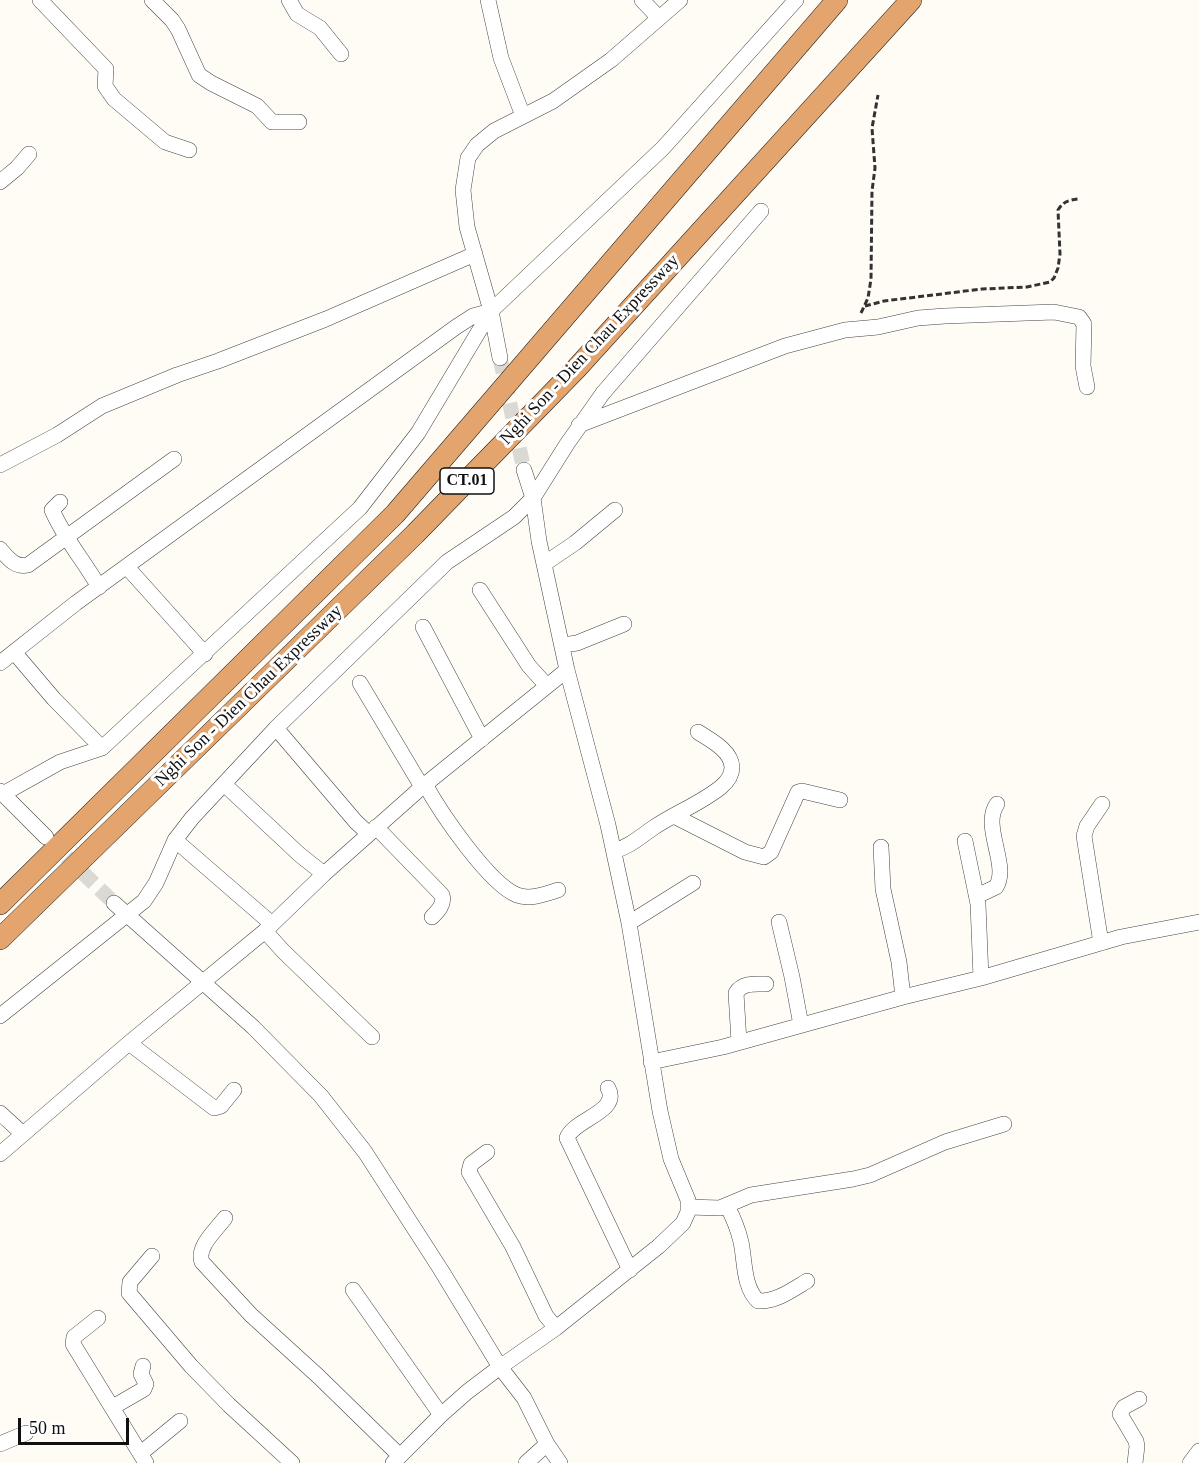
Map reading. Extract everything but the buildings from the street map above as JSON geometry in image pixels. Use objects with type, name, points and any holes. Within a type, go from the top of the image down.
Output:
[{"type":"highway","name":"Nghi Son - Dien Chau Expressway","points":[[0,904],[395,514],[837,0]]},
{"type":"highway","name":"Nghi Son - Dien Chau Expressway","points":[[0,939],[415,534],[576,369],[911,0]]},
{"type":"street","points":[[40,0],[106,69],[105,86],[114,99],[165,142],[189,150]]},
{"type":"street","points":[[152,0],[178,29],[189,59],[199,75],[257,106],[272,122],[299,122]]},
{"type":"street","points":[[289,0],[297,14],[320,28],[341,54]]},
{"type":"street","points":[[488,0],[501,58],[523,116]]},
{"type":"street","points":[[642,0],[659,18]]},
{"type":"street","points":[[500,358],[491,311],[467,227],[463,199],[465,164],[472,151],[485,138],[553,101],[610,60],[680,0]]},
{"type":"street","points":[[46,837],[1,793],[60,762],[102,748],[360,508],[418,433],[491,311],[663,148],[796,0]]},
{"type":"street","points":[[0,182],[29,154]]},
{"type":"street","points":[[0,1016],[144,901],[156,883],[175,840],[276,728],[447,562],[514,517],[533,498],[579,425],[603,393],[760,211]]},
{"type":"street","points":[[0,465],[57,435],[102,406],[317,322],[475,254]]},
{"type":"street","points":[[0,663],[76,603],[456,327],[473,316],[491,311]]},
{"type":"street","points":[[579,425],[785,346],[850,330],[878,327],[918,318],[1054,312],[1079,317],[1084,324],[1083,366],[1087,387]]},
{"type":"street","points":[[0,549],[9,560],[16,564],[28,565],[174,459]]},
{"type":"street","points":[[225,1218],[200,1254],[202,1262],[251,1315],[318,1376],[396,1459],[467,1392],[556,1328],[630,1270],[683,1223],[687,1216],[688,1200],[671,1159],[660,1111],[629,923],[614,851],[567,670],[544,564],[533,498],[524,470]]},
{"type":"street","points":[[60,502],[52,510],[99,588]]},
{"type":"street","points":[[544,564],[575,543],[615,510]]},
{"type":"street","points":[[127,567],[205,654]]},
{"type":"street","points":[[480,590],[529,666],[547,686]]},
{"type":"street","points":[[563,645],[577,643],[624,624]]},
{"type":"street","points":[[423,627],[482,739]]},
{"type":"street","points":[[14,652],[54,699],[102,748]]},
{"type":"street","points":[[0,1154],[269,927],[372,830],[567,670]]},
{"type":"street","points":[[360,683],[424,786],[484,867],[507,889],[517,895],[538,896],[558,890]]},
{"type":"street","points":[[276,728],[356,822],[372,830],[442,895],[444,900],[432,917]]},
{"type":"street","points":[[614,851],[624,848],[721,787],[731,774],[732,766],[726,753],[698,732]]},
{"type":"street","points":[[225,784],[300,855],[324,874]]},
{"type":"street","points":[[674,816],[745,852],[764,857],[768,856],[775,845],[798,792],[840,800]]},
{"type":"street","points":[[977,896],[996,888],[1000,877],[993,823],[994,808],[997,804]]},
{"type":"street","points":[[1101,943],[1084,836],[1087,826],[1102,804]]},
{"type":"street","points":[[175,840],[269,927],[283,951],[372,1037]]},
{"type":"street","points":[[965,841],[977,896],[981,938],[981,978]]},
{"type":"street","points":[[881,847],[883,890],[903,997]]},
{"type":"street","points":[[629,923],[693,883]]},
{"type":"street","points":[[114,903],[276,1049],[321,1096],[350,1133],[435,1261],[500,1367],[524,1398],[547,1444],[560,1463]]},
{"type":"street","points":[[779,922],[801,1025]]},
{"type":"street","points":[[651,1062],[677,1058],[739,1042],[981,978],[1101,943],[1199,922]]},
{"type":"street","points":[[739,1042],[736,993],[740,987],[766,984]]},
{"type":"street","points":[[129,1043],[214,1108],[221,1106],[234,1090]]},
{"type":"street","points":[[608,1088],[612,1097],[611,1101],[568,1133],[567,1138],[630,1270]]},
{"type":"street","points":[[0,1113],[23,1134]]},
{"type":"street","points":[[688,1207],[727,1206],[740,1198],[751,1195],[870,1175],[937,1146],[1004,1124]]},
{"type":"street","points":[[486,1152],[471,1164],[469,1172],[513,1247],[546,1316],[556,1328]]},
{"type":"street","points":[[727,1206],[737,1227],[747,1280],[755,1299],[769,1300],[807,1281]]},
{"type":"street","points":[[152,1256],[130,1282],[129,1293],[191,1366],[229,1405],[292,1463]]},
{"type":"street","points":[[353,1290],[441,1415]]},
{"type":"street","points":[[98,1318],[72,1341],[144,1458],[180,1421]]},
{"type":"street","points":[[113,1407],[144,1389],[146,1384],[141,1374],[143,1366]]},
{"type":"street","points":[[1135,1463],[1137,1446],[1120,1413],[1125,1407],[1139,1399]]},
{"type":"street","points":[[0,1444],[26,1432]]},
{"type":"street","points":[[526,1463],[547,1444]]},
{"type":"street","points":[[1190,1463],[1199,1451]]},
{"type":"path","points":[[850,330],[866,306],[871,279],[872,191],[875,168],[872,128],[878,95]]},
{"type":"path","points":[[866,306],[884,301],[982,289],[1027,287],[1050,282],[1054,278],[1059,261],[1058,210],[1069,200],[1078,200]]},
{"type":"tunnel","points":[[500,358],[524,470]]},
{"type":"tunnel","points":[[50,841],[114,903]]}]
